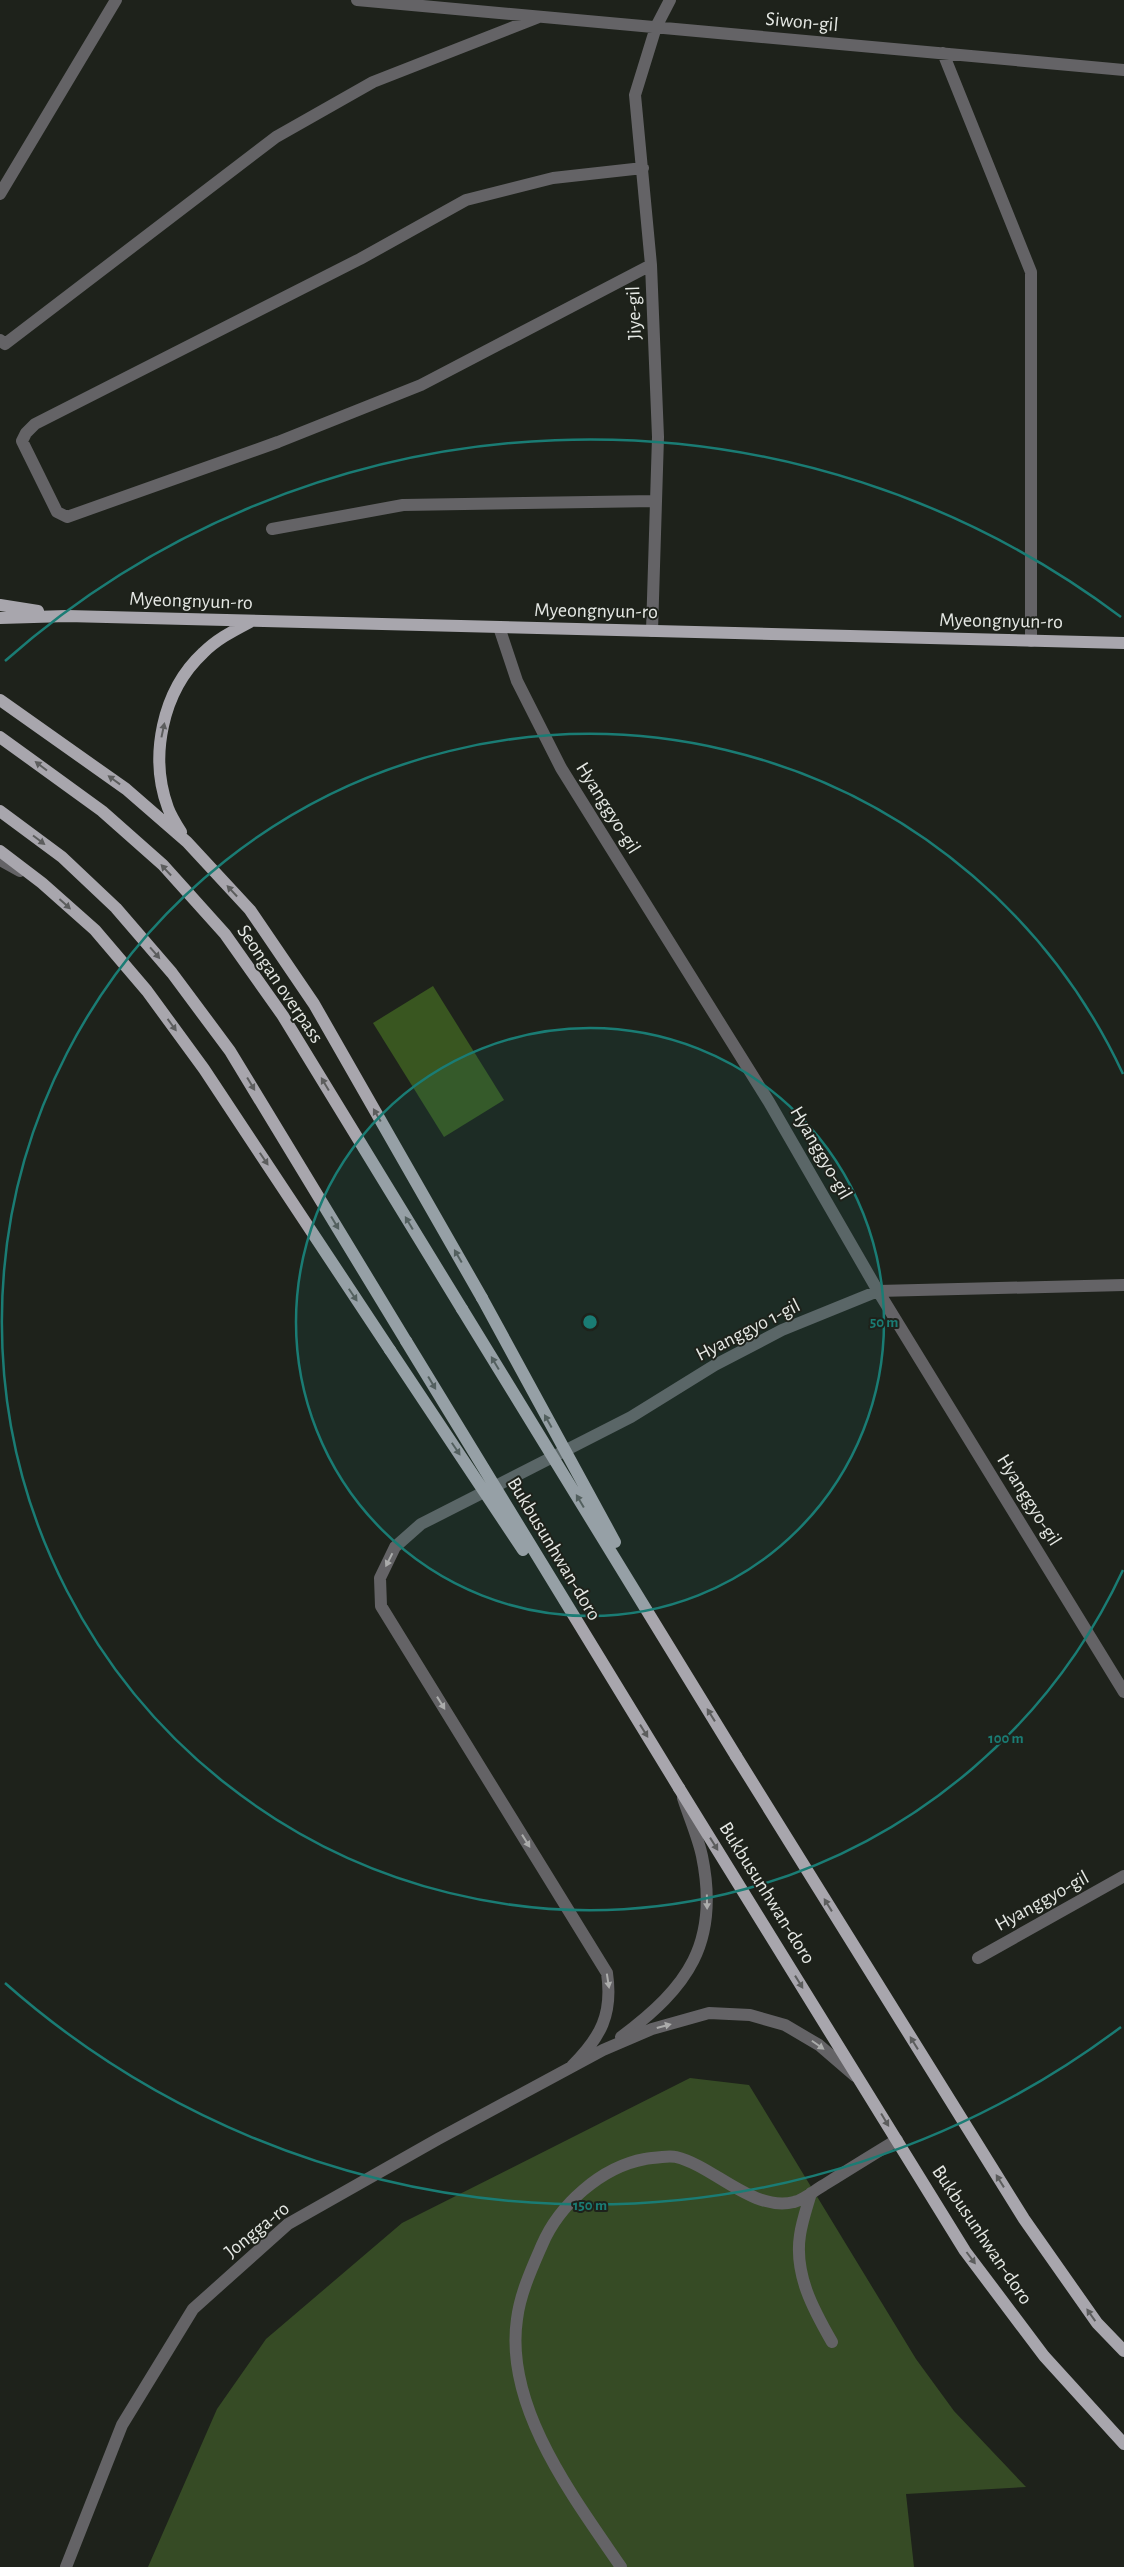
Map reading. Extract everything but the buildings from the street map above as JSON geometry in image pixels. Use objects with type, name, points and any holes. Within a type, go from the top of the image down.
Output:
[{"type":"main road","points":[[0,605],[67,616]]},
{"type":"main road","name":"Myeongnyun-ro","points":[[67,616],[1124,643]]},
{"type":"main road","points":[[0,618],[67,616]]},
{"type":"main road","points":[[187,842],[168,810],[159,778],[158,750],[165,718],[184,676],[202,653],[224,635],[252,621]]},
{"type":"main road","points":[[0,700],[126,790],[187,842],[250,910],[314,1004],[482,1298],[689,1679],[1024,2219],[1097,2323],[1124,2351]]},
{"type":"main road","name":"Seongan overpass","points":[[0,738],[109,817],[163,865],[225,934],[283,1016],[689,1679]]},
{"type":"main road","name":"Bukbusunhwan-doro","points":[[0,811],[62,857],[103,895],[172,973],[230,1051],[632,1712],[965,2251],[1044,2356],[1124,2444]]},
{"type":"main road","points":[[0,851],[42,883],[95,930],[147,991],[204,1069],[632,1712]]},
{"type":"street","points":[[0,194],[116,0]]},
{"type":"street","name":"Siwon-gil","points":[[357,0],[1124,70]]},
{"type":"street","name":"Jiye-gil","points":[[652,631],[658,438],[651,265],[635,94],[656,27],[670,0]]},
{"type":"street","points":[[0,340],[5,344],[276,137],[373,82],[541,16]]},
{"type":"street","points":[[943,54],[1031,272],[1031,641]]},
{"type":"street","points":[[643,168],[553,178],[466,200],[360,259],[35,424],[26,433],[22,441],[57,512],[67,517],[278,442],[421,385],[651,265]]},
{"type":"street","points":[[272,529],[403,505],[656,502]]},
{"type":"street","name":"Hyanggyo-gil","points":[[499,627],[516,681],[561,768],[769,1102],[878,1291],[1124,1692]]},
{"type":"street","points":[[0,860],[42,883]]},
{"type":"street","name":"Hyanggyo 1-gil","points":[[572,2066],[589,2049],[607,2015],[610,1993],[606,1972],[381,1606],[380,1578],[395,1547],[422,1524],[631,1417],[714,1365],[782,1330],[878,1291],[1124,1285]]},
{"type":"street","points":[[603,2050],[648,2017],[687,1976],[704,1938],[709,1903],[702,1855],[679,1788]]},
{"type":"street","name":"Hyanggyo-gil","points":[[978,1958],[1124,1876]]},
{"type":"street","points":[[603,2050],[652,2029],[709,2013],[750,2014],[785,2025],[819,2045],[860,2080]]},
{"type":"street","name":"Jongga-ro","points":[[66,2567],[122,2425],[193,2309],[288,2224],[603,2050]]},
{"type":"street","points":[[621,2567],[540,2440],[516,2368],[517,2318],[532,2268],[547,2232],[565,2206],[600,2177],[644,2159],[675,2156],[711,2171],[739,2190],[767,2201],[794,2202],[897,2140]]},
{"type":"street","points":[[811,2193],[800,2236],[800,2268],[810,2302],[832,2342]]},
{"type":"green space","points":[[690,2078],[749,2085],[916,2359],[954,2411],[1026,2487],[906,2494],[914,2567],[148,2567],[217,2409],[266,2339],[402,2223]]}]
